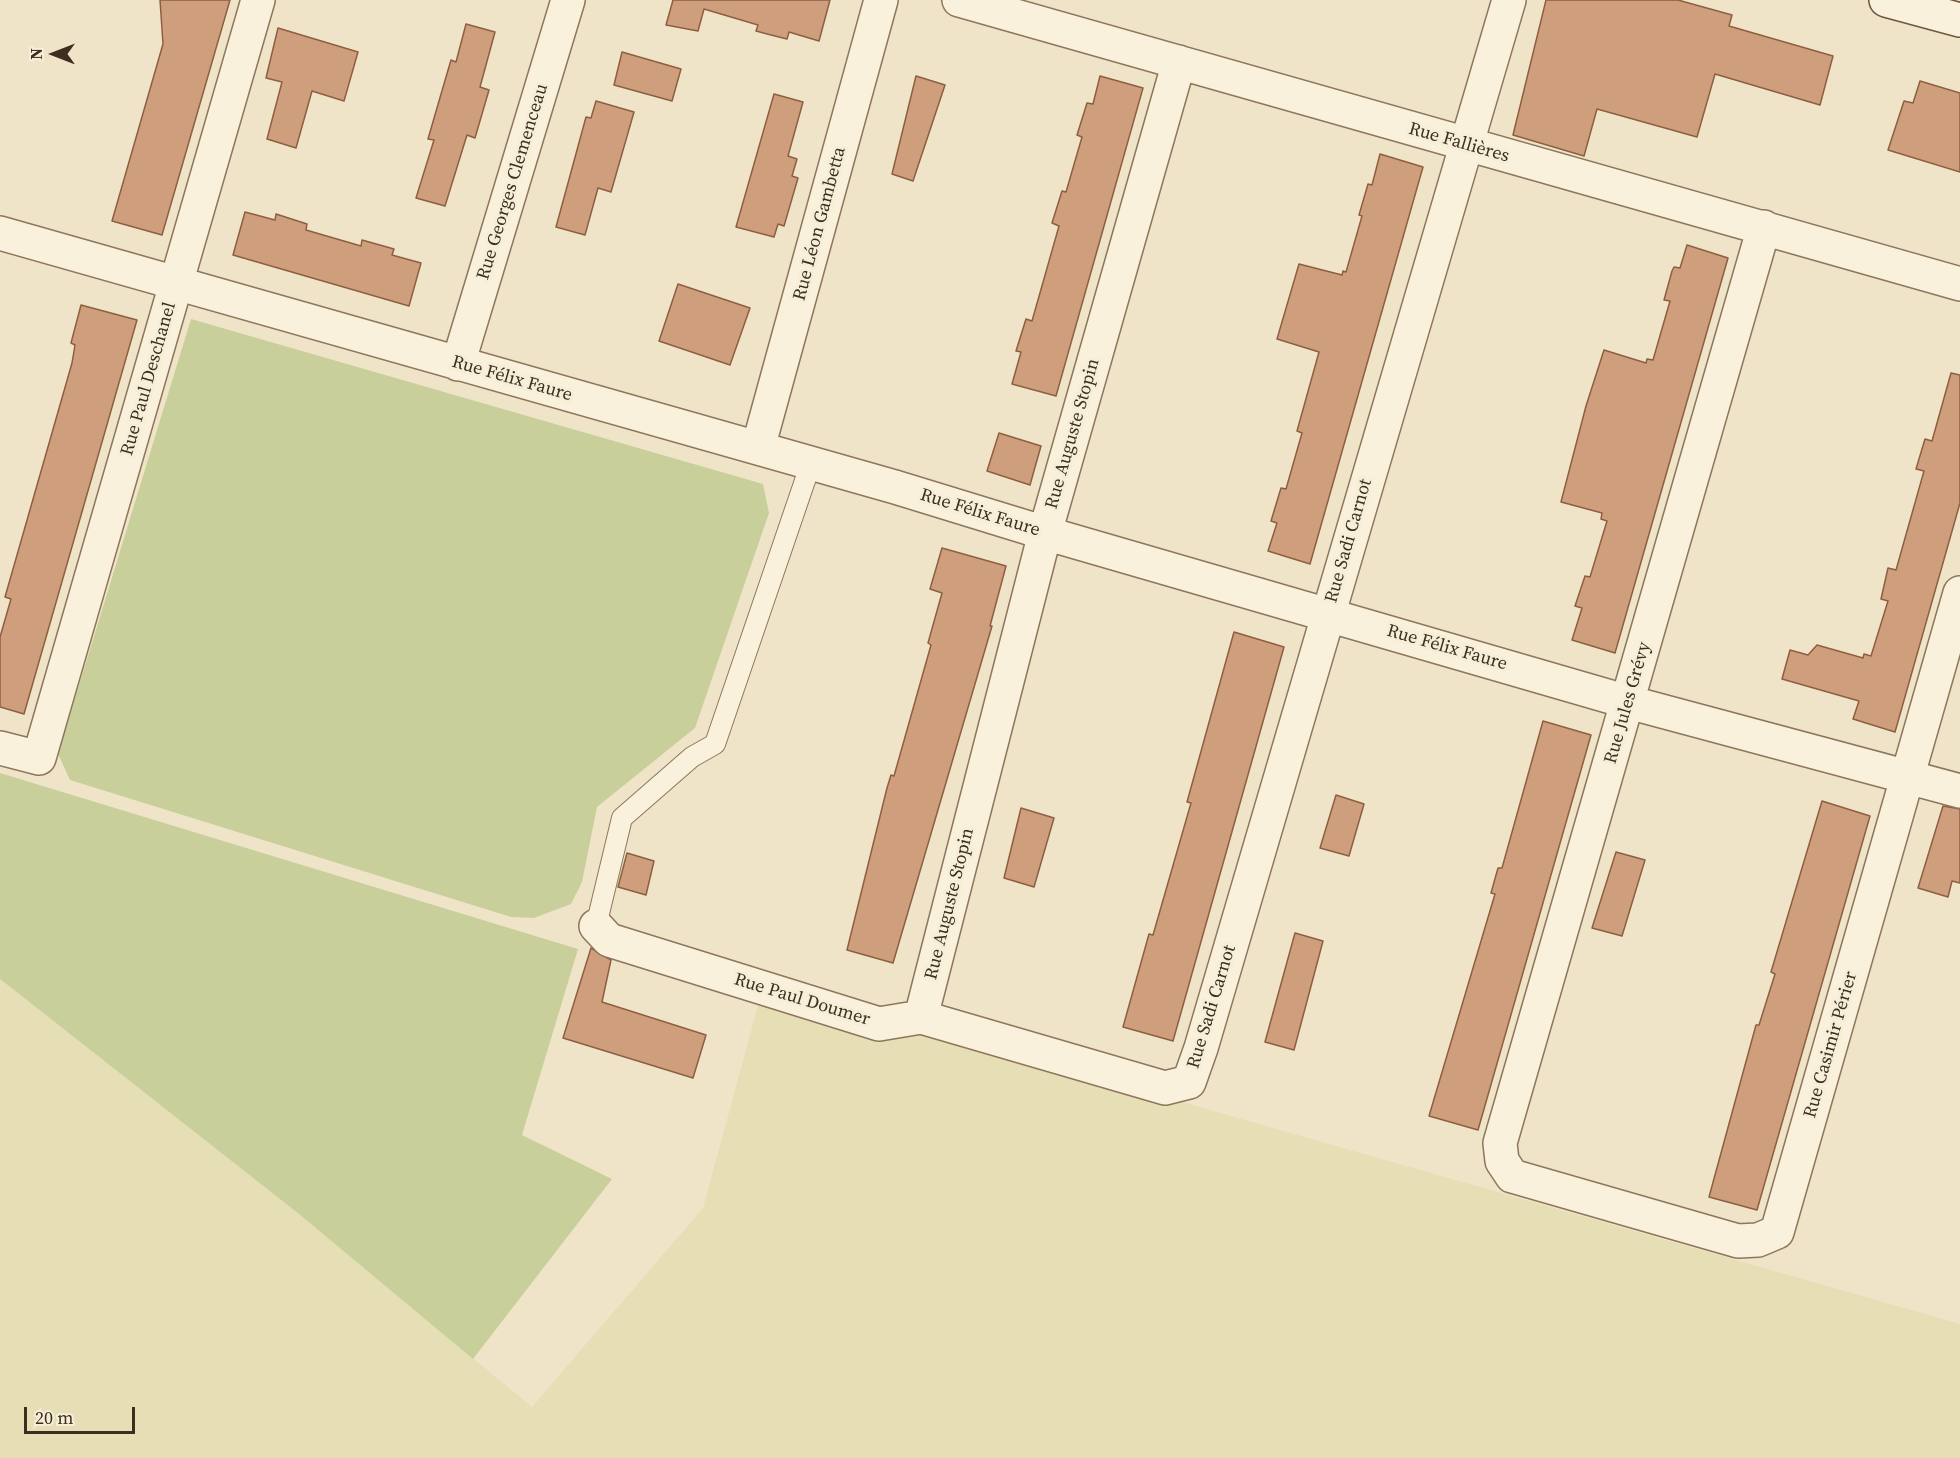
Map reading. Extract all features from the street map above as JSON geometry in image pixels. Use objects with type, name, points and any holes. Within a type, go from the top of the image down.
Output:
[{"type":"street","name":"Rue Paul Deschanel","points":[[0,748],[39,758],[258,0]]},
{"type":"street","name":"Rue Georges Clemenceau","points":[[458,364],[568,0]]},
{"type":"street","name":"Rue Léon Gambetta","points":[[758,448],[881,0]]},
{"type":"street","name":"Rue Fallières","points":[[959,0],[1960,284]]},
{"type":"street","name":"Rue Sadi Carnot","points":[[1189,1082],[1509,0]]},
{"type":"street","points":[[1886,0],[1960,21]]},
{"type":"street","name":"Rue Auguste Stopin","points":[[921,1017],[1045,533],[1179,62]]},
{"type":"street","name":"Rue Jules Grévy","points":[[1512,1176],[1502,1161],[1500,1143],[1764,227]]},
{"type":"street","name":"Rue Félix Faure","points":[[0,233],[811,463],[1628,702],[1908,775],[1960,791]]},
{"type":"street","name":"Rue Casimir Périer","points":[[1512,1176],[1738,1241],[1758,1240],[1777,1232],[1960,593]]},
{"type":"street","name":"Rue Paul Doumer","points":[[596,926],[609,940],[879,1024],[921,1017],[1165,1088],[1189,1082]]},
{"type":"lane","points":[[596,926],[622,818],[692,757],[715,744],[811,463]]},
{"type":"shaded area","points":[[0,979],[299,1214],[532,1407],[703,1208],[759,1002],[912,1025],[1960,1324],[1960,1458],[0,1458]]},
{"type":"green space","points":[[191,319],[763,484],[769,513],[695,728],[597,807],[582,882],[571,904],[534,918],[511,917],[70,780],[58,754]]},
{"type":"green space","points":[[0,773],[578,949],[522,1135],[612,1179],[473,1359],[299,1214],[0,979]]},
{"type":"building","points":[[160,0],[230,0],[162,235],[112,221],[163,44]]},
{"type":"building","points":[[673,0],[830,0],[819,41],[789,32],[787,39],[756,31],[758,25],[704,9],[698,31],[666,25]]},
{"type":"building","points":[[1546,0],[1678,0],[1732,15],[1729,26],[1833,56],[1820,105],[1715,74],[1697,137],[1597,109],[1584,156],[1513,135]]},
{"type":"building","points":[[466,24],[495,32],[480,87],[489,90],[475,138],[467,135],[445,206],[416,198],[434,140],[428,139],[451,60],[456,62]]},
{"type":"building","points":[[278,28],[358,52],[344,101],[312,91],[296,148],[267,139],[282,82],[266,78]]},
{"type":"building","points":[[622,52],[681,69],[672,101],[614,85]]},
{"type":"building","points":[[916,76],[945,85],[913,181],[892,174]]},
{"type":"building","points":[[1100,76],[1143,88],[1056,396],[1012,384],[1021,352],[1016,351],[1026,319],[1032,321],[1059,226],[1052,223],[1062,191],[1066,192],[1082,137],[1077,135],[1087,103],[1093,104]]},
{"type":"building","points":[[1920,81],[1960,93],[1960,172],[1888,150],[1904,101],[1913,103]]},
{"type":"building","points":[[774,94],[803,102],[788,156],[797,159],[792,176],[798,178],[784,226],[778,224],[774,237],[736,227]]},
{"type":"building","points":[[596,101],[634,112],[611,192],[598,188],[585,235],[556,227],[586,117],[591,118]]},
{"type":"building","points":[[1380,154],[1423,167],[1310,564],[1268,551],[1277,523],[1271,521],[1281,488],[1286,489],[1302,433],[1297,431],[1319,352],[1277,339],[1299,264],[1342,275],[1343,271],[1346,272],[1362,216],[1359,215],[1368,184],[1372,185]]},
{"type":"building","points":[[245,212],[275,220],[276,214],[307,224],[306,230],[361,246],[362,240],[394,249],[392,255],[421,263],[409,306],[233,255]]},
{"type":"building","points":[[1687,245],[1728,258],[1615,653],[1572,640],[1582,608],[1575,606],[1585,576],[1590,577],[1607,521],[1601,519],[1602,513],[1561,502],[1586,406],[1604,350],[1646,363],[1647,359],[1653,360],[1670,301],[1664,300],[1672,271],[1674,267],[1680,268]]},
{"type":"building","points":[[678,284],[750,308],[730,365],[659,341]]},
{"type":"building","points":[[81,305],[137,320],[24,714],[0,707],[0,637],[11,599],[5,597],[72,363],[75,345],[71,343]]},
{"type":"building","points":[[1951,373],[1960,375],[1960,503],[1895,732],[1853,719],[1859,701],[1782,679],[1790,650],[1808,655],[1817,645],[1863,658],[1864,654],[1871,656],[1888,601],[1881,599],[1888,568],[1896,570],[1924,471],[1916,469],[1925,439],[1932,441]]},
{"type":"building","points":[[999,433],[1041,446],[1030,485],[987,471]]},
{"type":"building","points":[[942,548],[1006,566],[990,626],[992,626],[893,963],[847,950],[887,788],[891,775],[894,776],[931,645],[928,643],[942,593],[930,589]]},
{"type":"building","points":[[1234,632],[1284,647],[1173,1041],[1123,1027],[1149,934],[1153,935],[1191,803],[1187,802]]},
{"type":"building","points":[[1543,721],[1591,735],[1478,1130],[1429,1116],[1495,894],[1491,893],[1498,868],[1502,868]]},
{"type":"building","points":[[1336,795],[1364,804],[1349,856],[1320,848]]},
{"type":"building","points":[[1822,801],[1870,816],[1757,1210],[1709,1197],[1756,1025],[1759,1025],[1775,974],[1771,972]]},
{"type":"building","points":[[1943,806],[1960,809],[1960,883],[1952,881],[1948,897],[1918,888]]},
{"type":"building","points":[[1021,808],[1054,818],[1034,887],[1004,878]]},
{"type":"building","points":[[1616,852],[1645,860],[1622,936],[1592,928]]},
{"type":"building","points":[[627,853],[654,861],[646,895],[618,887]]},
{"type":"building","points":[[1295,933],[1323,941],[1294,1050],[1265,1042]]},
{"type":"building","points":[[591,948],[611,960],[602,1002],[706,1035],[693,1078],[563,1038]]}]
